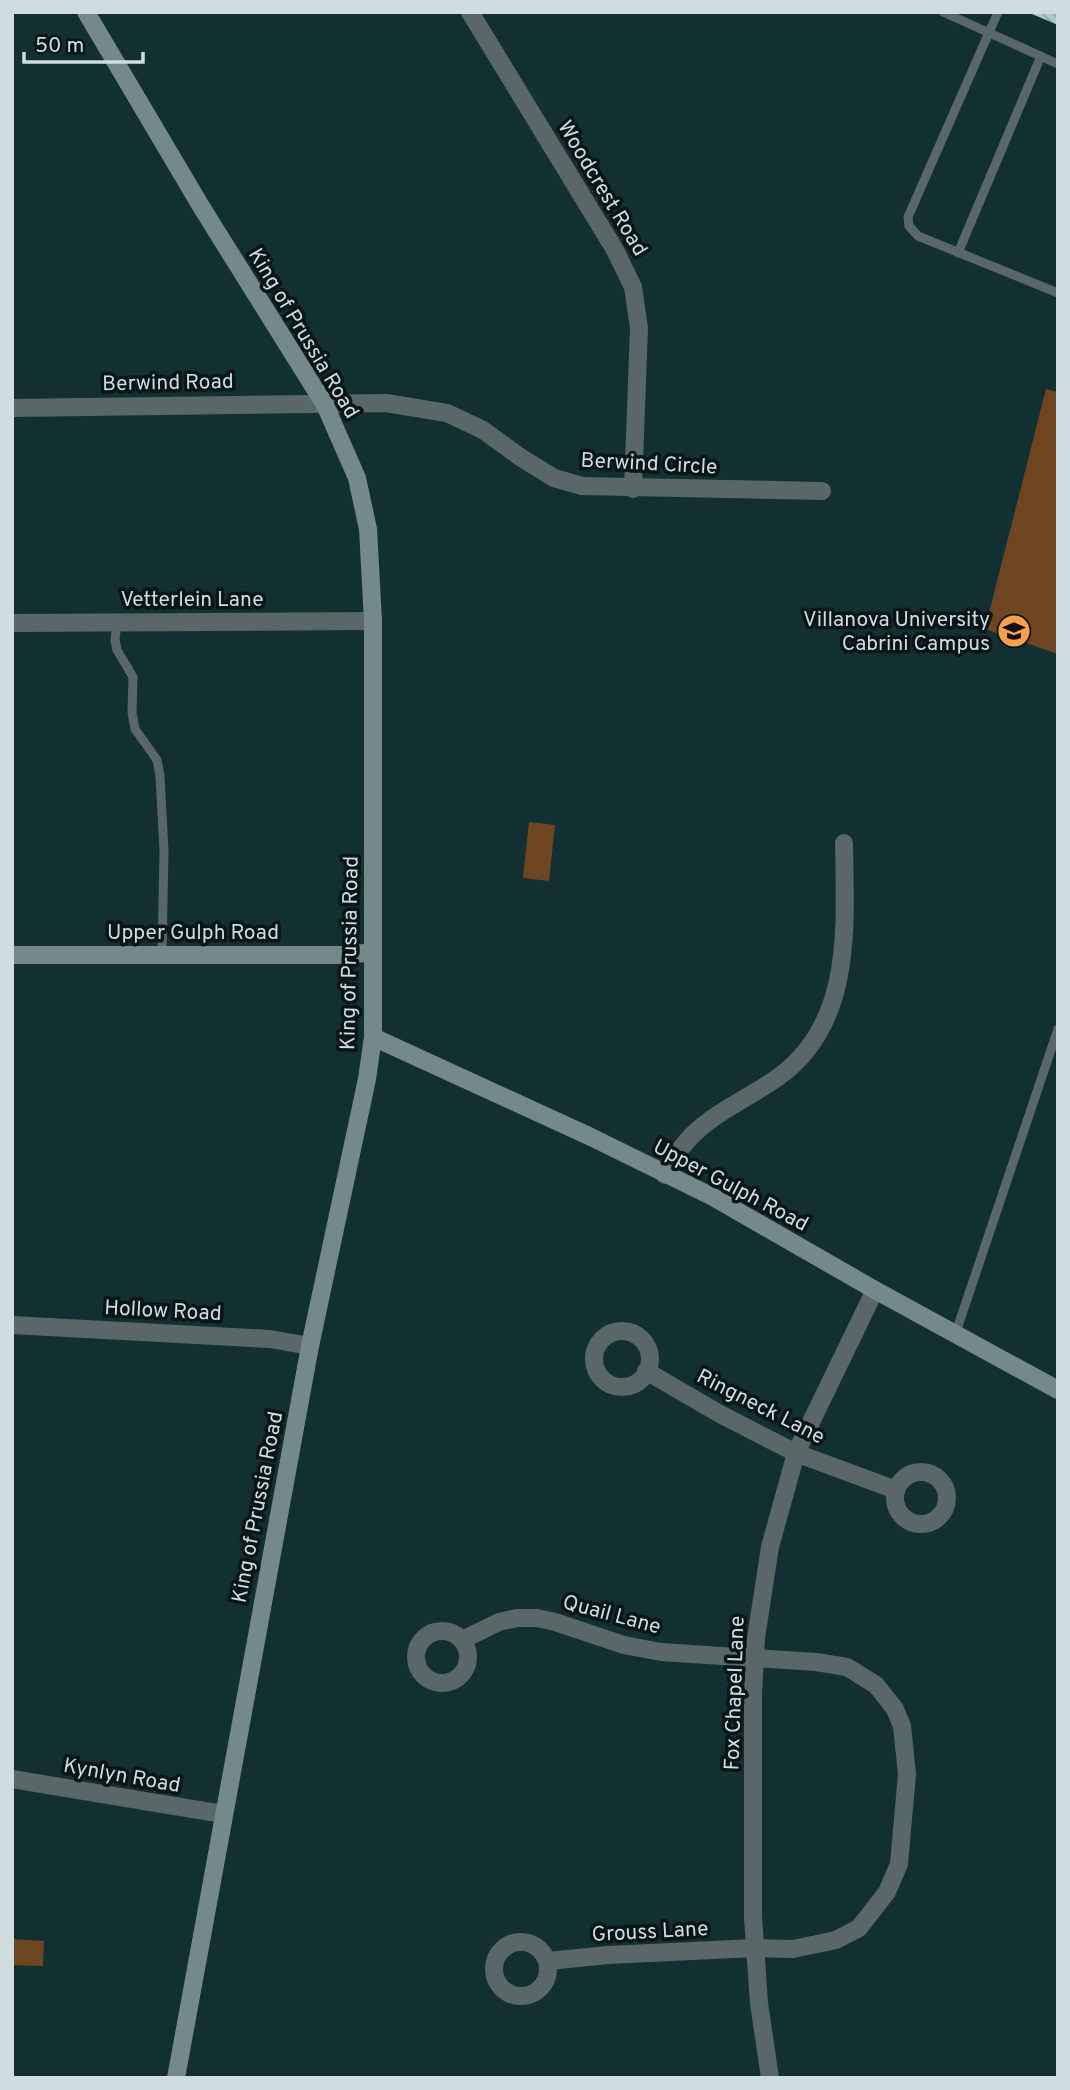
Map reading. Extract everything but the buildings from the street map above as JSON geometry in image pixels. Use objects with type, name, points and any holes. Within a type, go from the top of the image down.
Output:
[{"type":"street","name":"King of Prussia Road","points":[[86,12],[202,208],[325,405],[357,478],[360,491],[368,529],[373,621],[373,1037],[367,1080],[310,1346],[176,2078]]},
{"type":"street","name":"Woodcrest Road","points":[[470,12],[615,250],[633,287],[639,328],[633,489]]},
{"type":"street","name":"Berwind Circle","points":[[325,405],[386,403],[447,413],[483,429],[554,478],[582,486],[822,491]]},
{"type":"street","name":"Berwind Road","points":[[12,408],[325,405]]},
{"type":"street","name":"Vetterlein Lane","points":[[12,623],[373,621]]},
{"type":"street","points":[[665,1175],[682,1146],[695,1134],[734,1105],[778,1078],[802,1057],[821,1032],[834,1003],[845,932],[844,842]]},
{"type":"street","name":"Upper Gulph Road","points":[[12,955],[347,955],[373,952]]},
{"type":"street","name":"Upper Gulph Road","points":[[373,1037],[713,1197],[955,1335],[1058,1390]]},
{"type":"street","name":"Fox Chapel Lane","points":[[770,2078],[759,2003],[753,1917],[754,1659],[770,1548],[796,1453],[875,1290]]},
{"type":"street","name":"Hollow Road","points":[[12,1325],[270,1339],[310,1346]]},
{"type":"street","name":"Ringneck Lane","points":[[646,1371],[720,1415],[796,1453],[896,1490]]},
{"type":"street","name":"Quail Lane","points":[[462,1640],[499,1622],[537,1618],[662,1652],[816,1662],[847,1667],[876,1685],[895,1709],[902,1726],[907,1774],[899,1864],[891,1886],[878,1907],[859,1928],[836,1940],[793,1949],[755,1948]]},
{"type":"street","name":"Kynlyn Road","points":[[12,1779],[223,1814]]},
{"type":"street","name":"Grouss Lane","points":[[548,1961],[608,1955],[755,1948]]},
{"type":"lane","points":[[943,12],[1058,64]]},
{"type":"lane","points":[[998,12],[908,217],[909,226],[918,236],[1058,293]]},
{"type":"lane","points":[[958,253],[1041,55]]},
{"type":"lane","points":[[117,622],[117,650],[133,677],[132,712],[135,729],[157,761],[160,776],[164,851],[162,954]]},
{"type":"lane","points":[[955,1335],[1058,1029]]},
{"type":"shaded area","points":[[1046,389],[1058,392],[1058,654],[985,629]]},
{"type":"shaded area","points":[[529,822],[555,825],[549,881],[523,878]]},
{"type":"shaded area","points":[[12,1939],[44,1941],[43,1966],[12,1965]]},
{"type":"place","name":"Villanova University Cabrini Campus","points":[[1014,631]]}]
